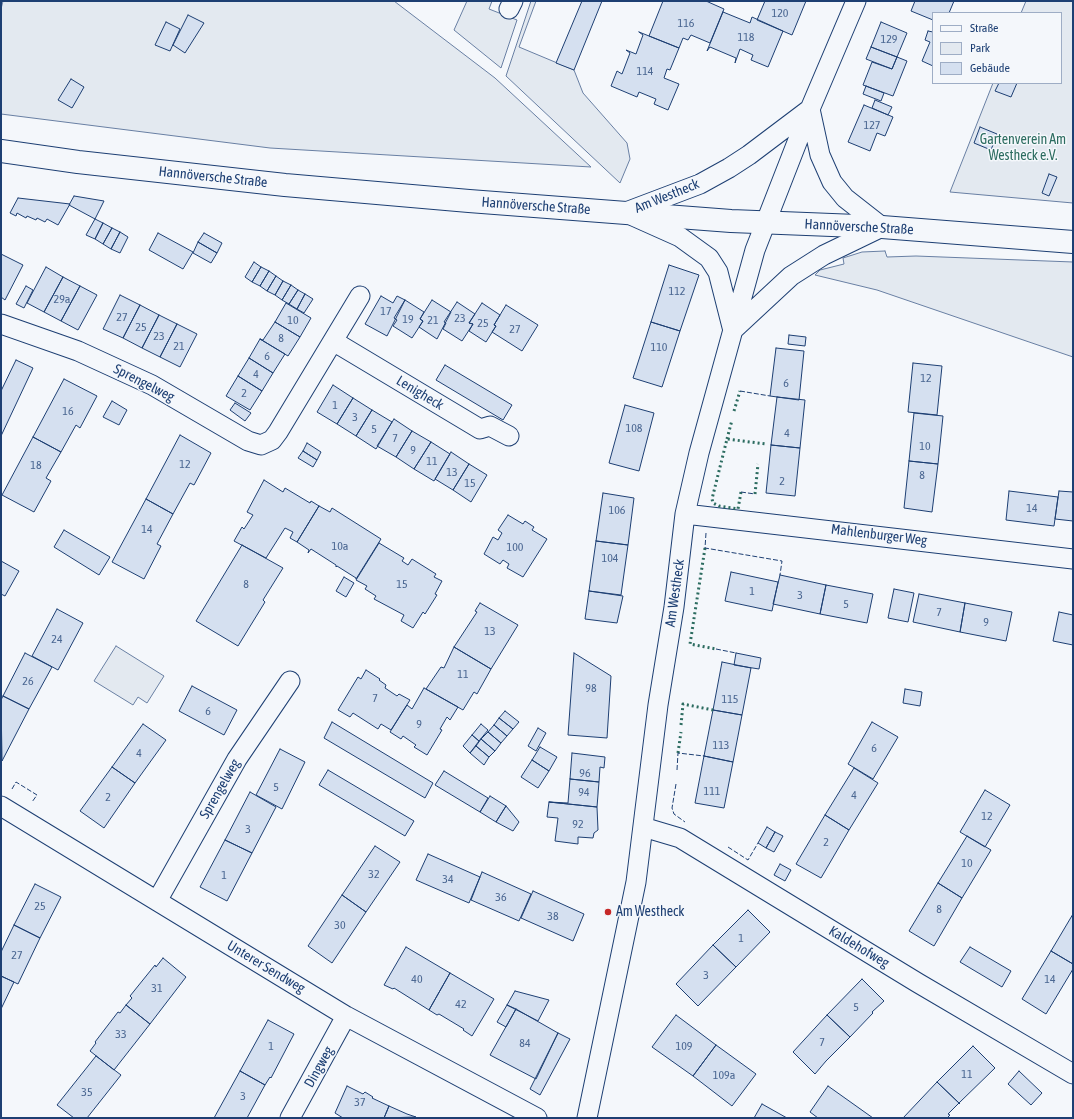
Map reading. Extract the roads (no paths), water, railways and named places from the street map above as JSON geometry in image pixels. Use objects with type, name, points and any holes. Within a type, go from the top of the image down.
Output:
[{"type":"main road","name":"Hannöversche Straße","points":[[1,151],[78,162],[285,185],[766,223],[882,227],[1073,242]]},
{"type":"street","name":"Am Westheck","points":[[587,1118],[631,912],[658,705],[674,607],[685,514],[699,453],[755,250],[810,109],[856,1]]},
{"type":"street","name":"Am Westheck","points":[[626,212],[700,184],[729,168],[749,155],[810,109]]},
{"type":"street","points":[[733,330],[791,276],[824,256],[882,227],[845,198],[832,182],[820,156],[810,109]]},
{"type":"street","name":"Am Westheck","points":[[626,212],[680,237],[696,247],[709,258],[718,272],[733,330]]},
{"type":"street","points":[[333,341],[360,296]]},
{"type":"street","name":"Sprengelweg","points":[[1,324],[78,351],[146,382],[248,441],[261,445],[272,440],[278,432],[333,341]]},
{"type":"street","name":"Lenigheck","points":[[333,341],[480,429],[490,426],[509,436]]},
{"type":"street","name":"Mahlenburger Weg","points":[[685,514],[1073,559]]},
{"type":"street","name":"Sprengelweg","points":[[157,901],[237,759],[290,681]]},
{"type":"street","name":"Unterer Sendweg","points":[[1,806],[346,1016],[537,1118]]},
{"type":"street","name":"Kaldehofweg","points":[[643,827],[680,838],[918,983],[1073,1074]]},
{"type":"street","name":"Dingweg","points":[[290,1118],[346,1016]]},
{"type":"place","name":"Am Westheck","points":[[608,912]]},
{"type":"park label","name":"Gartenverein Am Westheck e.V.","points":[[1023,148]]}]
